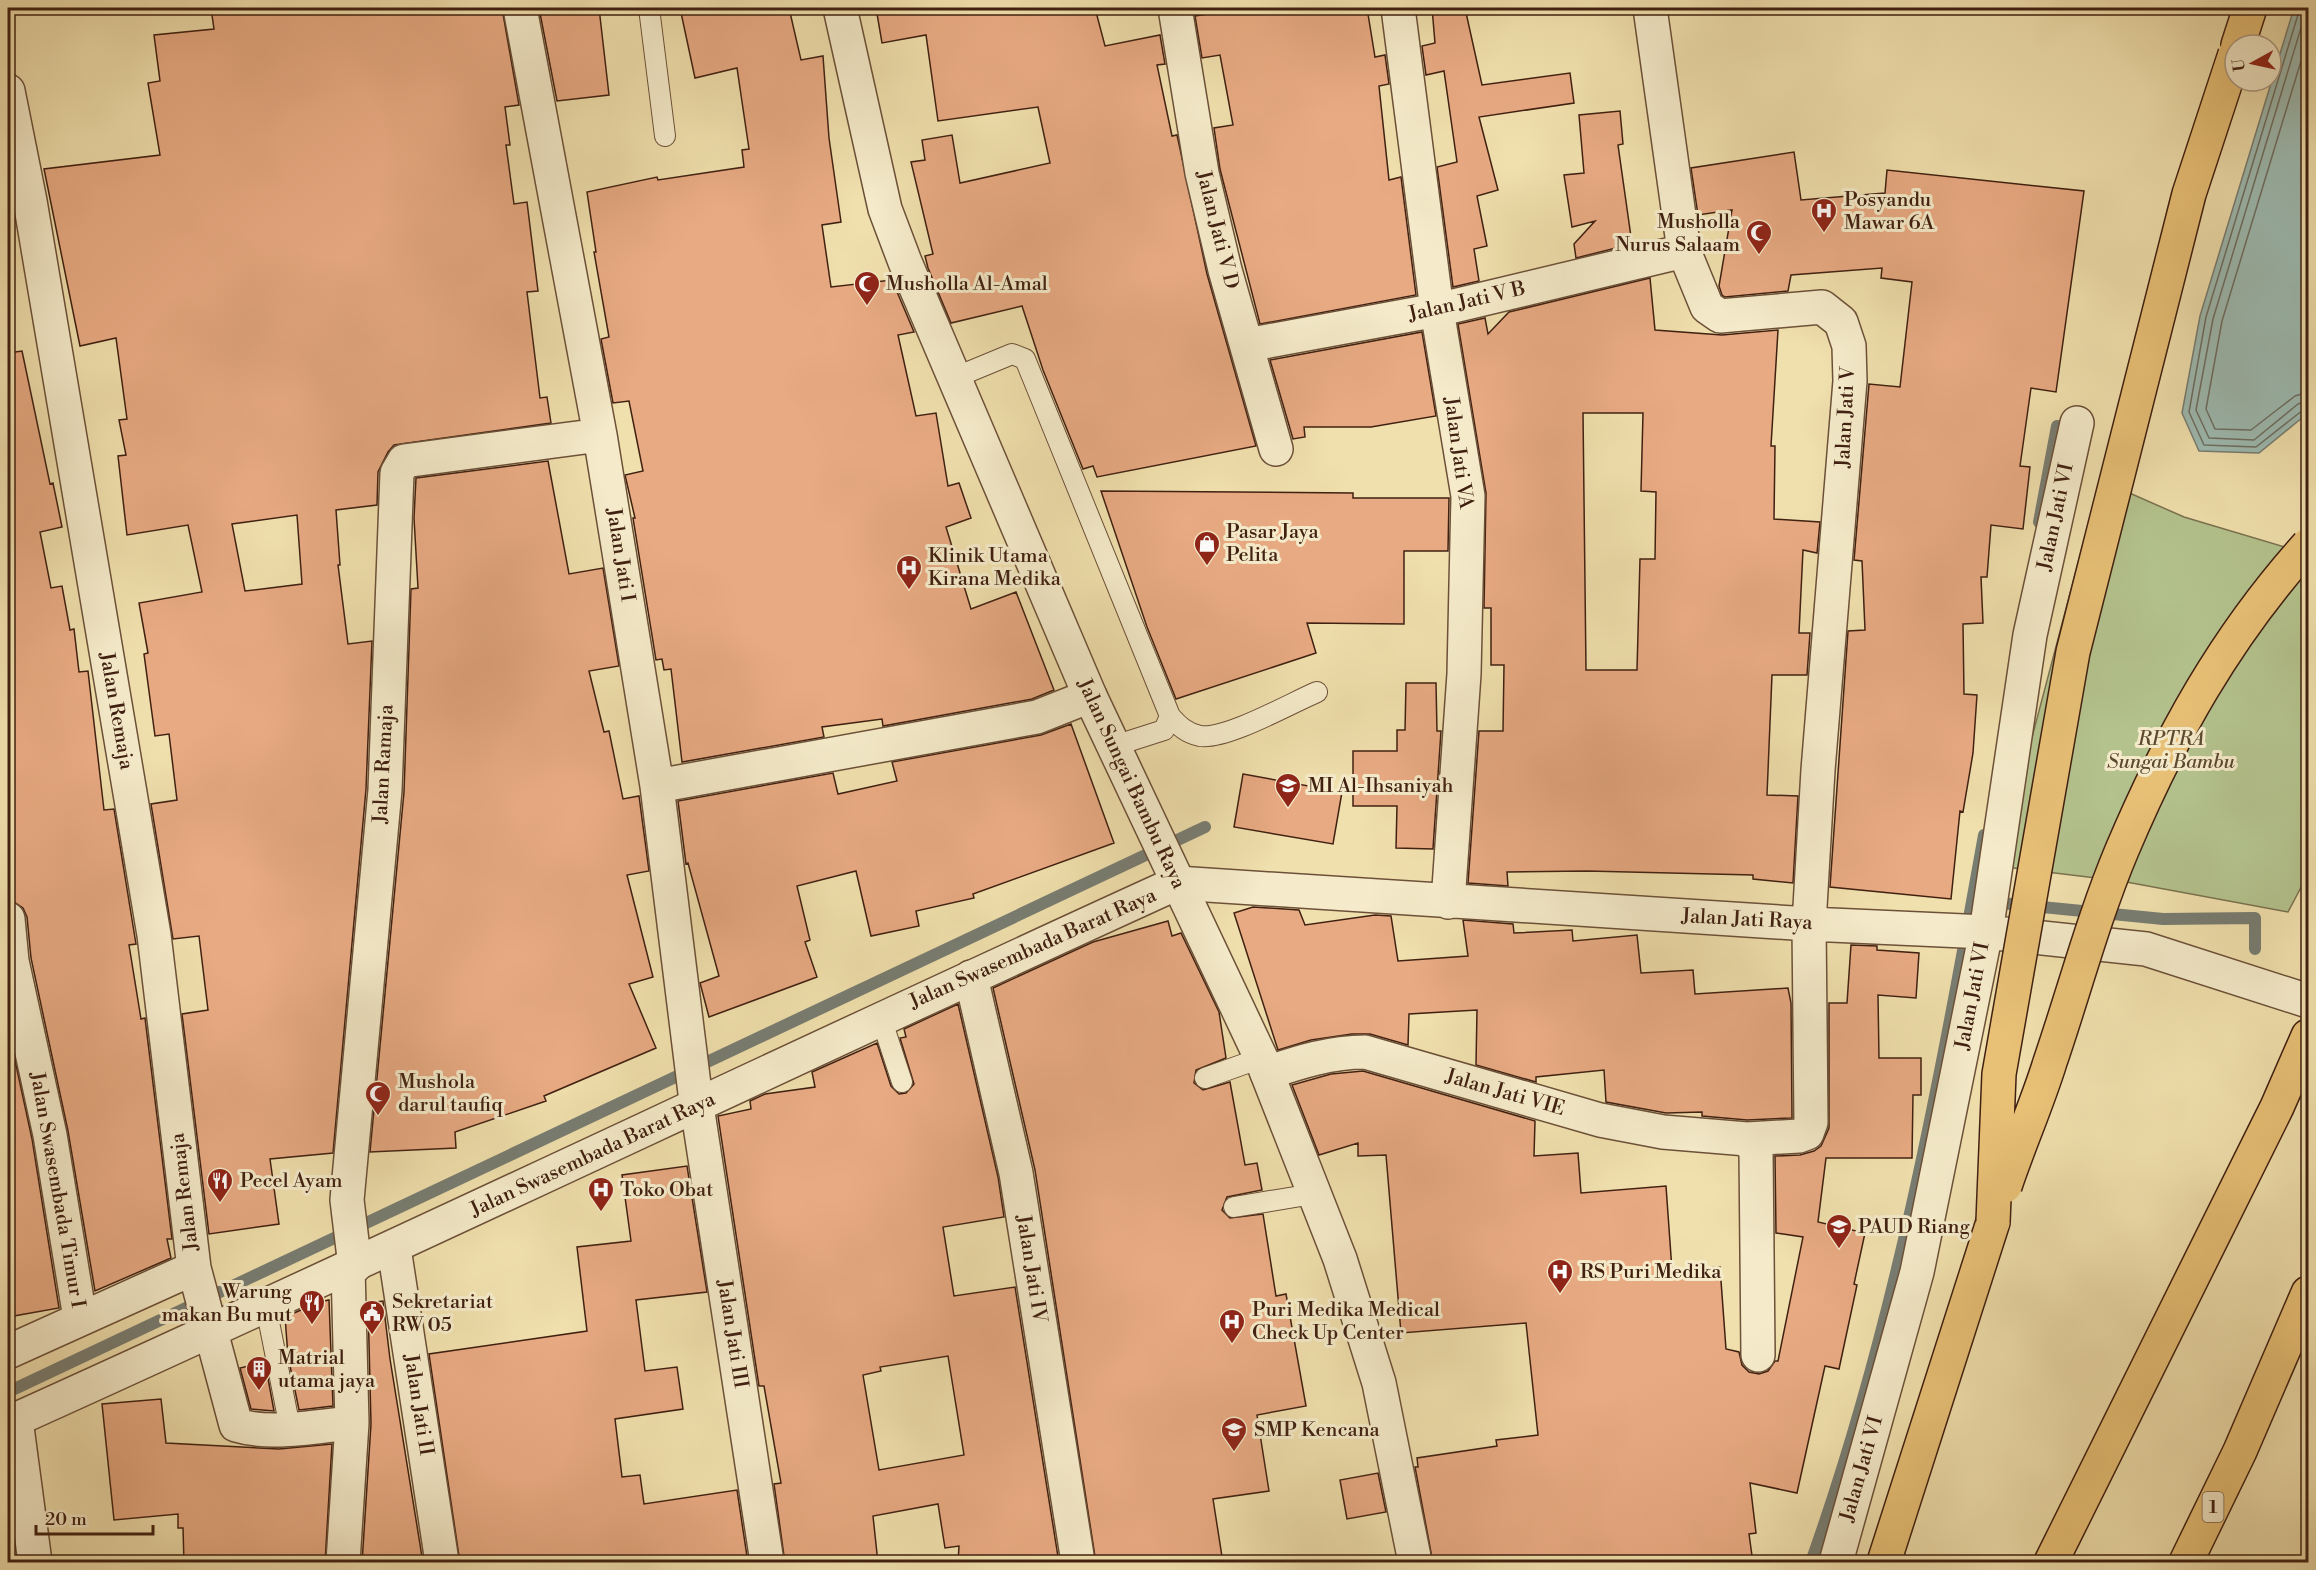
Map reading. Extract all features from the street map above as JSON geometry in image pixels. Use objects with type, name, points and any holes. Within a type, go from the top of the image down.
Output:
[{"type":"highway","points":[[2242,33],[2250,8]]},
{"type":"highway","points":[[1993,1222],[1999,1074],[2073,652],[2189,194],[2223,91]]},
{"type":"highway","points":[[1884,1563],[1993,1222],[2050,1063],[2121,852],[2169,746],[2214,666],[2273,583],[2308,545]]},
{"type":"highway","points":[[2051,1563],[2277,1107],[2308,1036]]},
{"type":"highway","points":[[2241,1450],[2308,1293]]},
{"type":"highway","points":[[2241,1450],[2308,1336]]},
{"type":"highway","name":"1","points":[[2186,1563],[2241,1450]]},
{"type":"street","name":"Jalan Jati I","points":[[520,8],[600,435],[657,786],[696,1099]]},
{"type":"street","name":"Jalan Sungai Bambu Raya","points":[[840,8],[885,209],[904,262],[1090,696],[1264,1065],[1340,1259],[1378,1383],[1415,1563]]},
{"type":"street","name":"Jalan Jati V D","points":[[1175,8],[1202,173],[1276,449]]},
{"type":"street","name":"Jalan Jati VA","points":[[1398,8],[1437,310],[1468,496],[1464,674],[1449,886]]},
{"type":"street","name":"Jalan Jati V","points":[[1650,8],[1684,251],[1707,307],[1720,316],[1822,307],[1841,322],[1849,346],[1850,381],[1818,771],[1810,911]]},
{"type":"street","name":"Jalan Remaja","points":[[8,91],[19,203],[154,935],[201,1300],[236,1425],[248,1428],[290,1428]]},
{"type":"street","name":"Jalan Jati V B","points":[[1247,345],[1437,310],[1684,251]]},
{"type":"street","name":"Jalan Jati VI","points":[[1836,1563],[1917,1272],[1986,917],[2030,635],[2077,423]]},
{"type":"street","name":"Jalan Ramaja","points":[[352,1260],[347,1200],[385,790],[400,464],[404,461],[600,435]]},
{"type":"street","points":[[657,786],[1037,717],[1090,696]]},
{"type":"street","name":"Jalan Swasembada Barat Raya","points":[[12,1422],[201,1300],[266,1306],[352,1260],[394,1248],[696,1099],[971,977],[1175,880]]},
{"type":"street","name":"Jalan Jati Raya","points":[[1175,880],[1449,886],[1810,911],[1942,929],[1986,917],[2146,949],[2308,1001]]},
{"type":"street","name":"Jalan Jati VIE","points":[[1264,1065],[1300,1062],[1345,1052],[1365,1052],[1600,1120],[1663,1132],[1747,1139],[1799,1136],[1807,1133],[1811,1122],[1810,911]]},
{"type":"street","name":"Jalan Swasembada Timur I","points":[[8,919],[12,961],[50,1136],[80,1318]]},
{"type":"street","name":"Jalan Jati IV","points":[[971,977],[1016,1173],[1078,1563]]},
{"type":"street","name":"Jalan Jati III","points":[[696,1099],[767,1563]]},
{"type":"street","points":[[1747,1139],[1756,1150],[1758,1355]]},
{"type":"street","name":"Jalan Jati II","points":[[394,1248],[442,1563]]},
{"type":"street","points":[[343,1563],[352,1424],[352,1260]]},
{"type":"street","points":[[8,1353],[80,1318],[201,1300]]},
{"type":"street","points":[[12,1422],[35,1563]]},
{"type":"street","points":[[290,1428],[352,1424]]},
{"type":"lane","points":[[649,8],[665,136]]},
{"type":"lane","points":[[954,378],[1012,354],[1025,358],[1170,716],[1183,730],[1200,736],[1218,736],[1317,692]]},
{"type":"lane","points":[[1114,746],[1164,729],[1170,716]]},
{"type":"lane","points":[[881,1018],[902,1083]]},
{"type":"lane","points":[[1205,1078],[1264,1065]]},
{"type":"lane","points":[[1234,1207],[1313,1194]]},
{"type":"lane","points":[[266,1306],[290,1428]]},
{"type":"green space","name":"RPTRA Sungai Bambu","points":[[2100,480],[2184,517],[2308,554],[2308,874],[2288,912],[2121,881],[1998,866]]},
{"type":"water","points":[[2294,8],[2308,8],[2308,413],[2259,453],[2199,451],[2182,413],[2200,316],[2268,93],[2283,93],[2283,44]]},
{"type":"building","points":[[211,8],[502,8],[519,105],[505,107],[510,145],[506,145],[514,204],[527,202],[538,291],[527,292],[540,398],[547,397],[551,423],[394,445],[378,472],[377,505],[336,510],[340,565],[338,565],[348,644],[372,641],[366,789],[333,1153],[270,1159],[279,1224],[209,1234],[182,1014],[208,1010],[199,936],[173,939],[151,804],[177,800],[169,734],[155,736],[144,654],[148,653],[139,603],[202,592],[188,525],[127,535],[118,456],[126,455],[119,420],[127,419],[116,338],[80,346],[44,169],[160,155],[148,83],[160,81],[154,35],[214,29]],"holes":[[[297,515],[302,584],[245,591],[232,524]]]},
{"type":"building","points":[[539,8],[599,8],[609,95],[557,101]]},
{"type":"building","points":[[680,8],[789,8],[801,60],[823,56],[829,138],[841,222],[822,225],[831,287],[892,280],[914,332],[898,335],[916,416],[936,413],[948,486],[959,483],[971,518],[946,527],[971,609],[1016,592],[1054,690],[1032,699],[883,726],[882,719],[822,727],[824,737],[682,762],[671,669],[664,670],[662,659],[656,660],[633,518],[635,518],[625,475],[643,471],[629,401],[613,403],[601,339],[609,337],[594,252],[596,252],[587,192],[657,177],[658,180],[744,167],[742,150],[749,149],[737,68],[695,78]]},
{"type":"building","points":[[876,8],[1095,8],[1105,46],[1160,35],[1165,64],[1157,65],[1172,136],[1177,135],[1207,274],[1256,446],[1097,477],[1093,466],[1083,469],[1043,370],[1022,306],[951,323],[925,256],[933,254],[911,162],[925,160],[922,140],[952,135],[960,183],[1050,163],[1038,107],[938,121],[926,35],[882,43]]},
{"type":"building","points":[[1244,8],[1367,8],[1375,57],[1385,55],[1389,84],[1379,86],[1389,180],[1401,177],[1416,295],[1260,324],[1220,169],[1214,128],[1233,125],[1220,55],[1202,58],[1195,16]]},
{"type":"building","points":[[1432,8],[1465,8],[1482,85],[1570,73],[1574,103],[1479,117],[1498,190],[1477,196],[1487,246],[1474,249],[1479,281],[1453,287],[1437,167],[1457,162],[1444,71],[1426,75],[1422,46],[1435,43]]},
{"type":"building","points":[[1620,111],[1623,144],[1618,145],[1632,244],[1576,258],[1574,244],[1595,221],[1572,227],[1564,175],[1584,173],[1579,115]]},
{"type":"building","points":[[1794,152],[1801,200],[1885,193],[1887,170],[2084,191],[2056,392],[2031,388],[2020,466],[2030,467],[2023,529],[1991,525],[1987,577],[1981,577],[1983,623],[1963,624],[1964,694],[1977,695],[1973,753],[1963,812],[1960,811],[1951,899],[1830,887],[1848,631],[1865,630],[1862,561],[1854,560],[1869,384],[1900,387],[1912,282],[1881,278],[1882,268],[1791,275],[1788,291],[1725,297],[1722,295],[1719,286],[1732,210],[1698,215],[1691,168]]},
{"type":"building","points":[[1650,278],[1655,330],[1722,335],[1778,330],[1771,446],[1775,446],[1774,519],[1820,522],[1817,553],[1803,550],[1799,633],[1810,633],[1807,675],[1772,675],[1767,795],[1798,796],[1793,883],[1753,879],[1753,875],[1587,871],[1507,872],[1508,886],[1468,883],[1479,731],[1503,731],[1504,665],[1491,665],[1491,608],[1484,608],[1486,493],[1458,324],[1485,318],[1488,334],[1509,312]],"holes":[[[1583,413],[1643,413],[1641,491],[1656,492],[1655,559],[1640,559],[1637,670],[1586,670]]]},
{"type":"building","points":[[1422,332],[1436,416],[1371,427],[1304,427],[1305,437],[1293,439],[1270,360]]},
{"type":"building","points":[[22,351],[50,484],[53,483],[62,527],[40,532],[51,588],[62,586],[70,630],[74,629],[79,672],[88,671],[104,810],[114,809],[136,944],[129,945],[141,1019],[145,1018],[172,1239],[167,1239],[171,1258],[95,1291],[68,1131],[31,958],[27,917],[23,908],[14,902],[8,861],[8,353]]},
{"type":"building","points":[[548,461],[569,574],[603,568],[619,666],[589,671],[604,732],[609,731],[623,799],[639,796],[649,871],[627,875],[653,977],[629,984],[656,1048],[544,1096],[546,1101],[455,1132],[456,1148],[370,1152],[404,792],[411,589],[418,588],[414,518],[416,478]]},
{"type":"building","name":"Pasar Jaya Pelita","points":[[1101,491],[1353,493],[1353,498],[1449,498],[1448,551],[1404,551],[1404,624],[1307,623],[1316,653],[1176,699],[1147,627]]},
{"type":"building","points":[[1406,683],[1436,683],[1437,731],[1441,731],[1433,849],[1396,848],[1397,806],[1353,806],[1353,751],[1397,751],[1397,730],[1405,730]]},
{"type":"building","points":[[1071,724],[1114,843],[973,894],[974,898],[916,911],[919,926],[871,936],[856,871],[797,886],[810,940],[805,942],[817,977],[709,1017],[700,983],[719,976],[688,863],[686,864],[678,801],[833,773],[838,794],[897,781],[892,762],[1041,735]]},
{"type":"building","name":"MI Al-Ihsaniyah","points":[[1243,774],[1342,792],[1333,844],[1234,827]]},
{"type":"building","points":[[1253,907],[1299,910],[1305,925],[1375,915],[1391,916],[1398,961],[1468,956],[1463,920],[1513,924],[1514,933],[1572,930],[1573,941],[1637,935],[1641,973],[1693,970],[1695,994],[1788,988],[1791,1003],[1792,1118],[1747,1120],[1702,1116],[1702,1112],[1666,1113],[1606,1102],[1604,1070],[1536,1077],[1536,1082],[1476,1065],[1477,1010],[1409,1014],[1408,1045],[1370,1034],[1352,1034],[1311,1040],[1278,1050],[1234,913]]},
{"type":"building","points":[[1168,921],[1172,936],[1181,933],[1219,1012],[1226,1058],[1196,1070],[1194,1083],[1203,1090],[1230,1082],[1245,1165],[1257,1163],[1262,1190],[1227,1197],[1222,1210],[1230,1218],[1263,1214],[1276,1296],[1286,1294],[1306,1406],[1257,1415],[1269,1491],[1213,1499],[1223,1563],[1096,1563],[1035,1170],[993,988],[1093,942]]},
{"type":"building","points":[[1851,945],[1877,946],[1877,950],[1919,953],[1916,998],[1878,995],[1879,1058],[1921,1058],[1921,1095],[1913,1095],[1912,1158],[1826,1158],[1818,1222],[1865,1233],[1854,1284],[1857,1285],[1839,1369],[1825,1366],[1797,1493],[1750,1483],[1756,1533],[1749,1534],[1753,1563],[1433,1563],[1415,1467],[1418,1467],[1417,1458],[1497,1446],[1496,1440],[1538,1435],[1526,1323],[1401,1333],[1386,1155],[1358,1156],[1358,1143],[1319,1155],[1292,1085],[1331,1074],[1363,1071],[1535,1121],[1534,1156],[1578,1153],[1581,1193],[1666,1186],[1672,1270],[1720,1267],[1726,1349],[1739,1352],[1742,1365],[1749,1372],[1759,1374],[1768,1371],[1775,1361],[1778,1361],[1803,1237],[1776,1233],[1775,1156],[1800,1155],[1814,1151],[1821,1146],[1829,1128],[1829,1003],[1847,1003]]},
{"type":"building","points":[[958,1004],[998,1177],[1004,1217],[943,1227],[954,1296],[1015,1287],[1059,1563],[958,1563],[959,1546],[945,1548],[938,1504],[873,1516],[878,1563],[785,1563],[774,1484],[781,1483],[764,1386],[759,1386],[718,1116],[751,1109],[750,1101],[765,1094],[815,1087],[812,1072],[877,1043],[891,1086],[899,1094],[906,1093],[914,1084],[900,1038],[906,1037],[904,1029]],"holes":[[[948,1356],[964,1455],[879,1470],[863,1375],[881,1371],[880,1367]]]},
{"type":"building","points":[[8,1028],[32,1139],[59,1308],[8,1317]]},
{"type":"building","points":[[687,1166],[707,1292],[636,1300],[645,1371],[677,1367],[683,1409],[615,1419],[622,1477],[640,1475],[644,1504],[737,1490],[748,1563],[460,1563],[429,1354],[587,1331],[577,1247],[631,1241],[622,1175]]},
{"type":"building","points":[[329,1300],[333,1406],[299,1410],[288,1356],[285,1317]]},
{"type":"building","points":[[383,1301],[390,1359],[423,1563],[362,1563],[371,1424],[368,1303]]},
{"type":"building","name":"Matrial utama jaya","points":[[265,1362],[274,1411],[251,1409],[240,1368]]},
{"type":"building","points":[[161,1399],[166,1443],[279,1449],[332,1444],[325,1563],[184,1563],[183,1528],[178,1528],[178,1514],[114,1520],[102,1404]]},
{"type":"building","points":[[1378,1473],[1386,1512],[1347,1519],[1340,1480]]},
{"type":"waterway","points":[[2039,522],[2057,426]]},
{"type":"waterway","points":[[8,1392],[1205,827]]},
{"type":"waterway","points":[[1811,1562],[1841,1473],[1891,1293],[1932,1111],[1984,835]]},
{"type":"waterway","points":[[1991,902],[2163,919],[2255,918],[2255,949]]},
{"type":"place","name":"Posyandu Mawar 6A","points":[[1824,234]]},
{"type":"place","name":"Musholla Nurus Salaam","points":[[1759,256]]},
{"type":"place","name":"Musholla Al-Amal","points":[[867,307]]},
{"type":"place","name":"Pasar Jaya Pelita","points":[[1207,567]]},
{"type":"place","name":"Klinik Utama Kirana Medika","points":[[909,591]]},
{"type":"place","name":"MI Al-Ihsaniyah","points":[[1288,809]]},
{"type":"place","name":"Mushola darul taufiq","points":[[378,1117]]},
{"type":"place","name":"Pecel Ayam","points":[[220,1204]]},
{"type":"place","name":"Toko Obat","points":[[601,1213]]},
{"type":"place","name":"PAUD Riang","points":[[1839,1250]]},
{"type":"place","name":"RS Puri Medika","points":[[1560,1295]]},
{"type":"place","name":"Warung makan Bu mut","points":[[312,1326]]},
{"type":"place","name":"Sekretariat RW 05","points":[[372,1336]]},
{"type":"place","name":"Puri Medika Medical Check Up Center","points":[[1232,1345]]},
{"type":"place","name":"Matrial utama jaya","points":[[259,1392]]},
{"type":"place","name":"SMP Kencana","points":[[1234,1453]]}]
